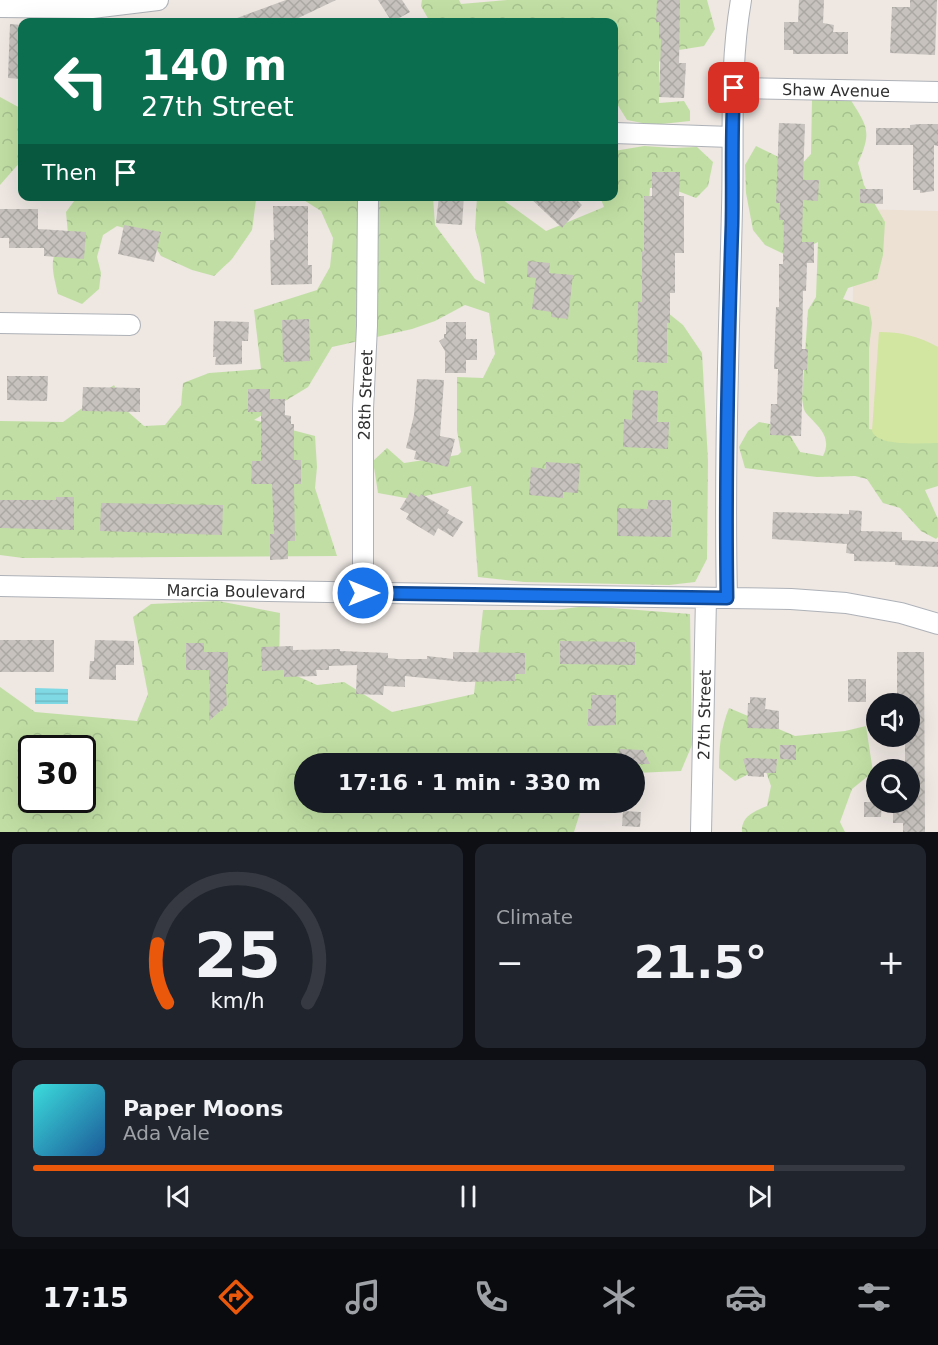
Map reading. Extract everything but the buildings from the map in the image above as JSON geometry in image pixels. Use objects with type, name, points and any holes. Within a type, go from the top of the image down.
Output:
[{"type":"street","points":[[0,7],[92,8],[158,0]]},
{"type":"street","points":[[727,598],[725,529],[732,199],[731,137],[737,21],[741,0]]},
{"type":"street","name":"Shaw Avenue","points":[[734,88],[938,92]]},
{"type":"street","points":[[618,133],[731,137]]},
{"type":"street","name":"28th Street","points":[[363,593],[363,406],[368,293],[368,201]]},
{"type":"street","points":[[0,322],[130,325]]},
{"type":"street","name":"Marcia Boulevard","points":[[0,586],[727,598],[846,603],[901,613],[938,624]]},
{"type":"street","name":"27th Street","points":[[701,832],[706,598]]},
{"type":"shaded area","points":[[854,209],[938,211],[938,470],[851,450]]},
{"type":"green space","points":[[422,0],[459,0],[461,4],[507,0],[707,0],[715,29],[704,46],[666,52],[659,62],[659,103],[684,101],[690,111],[690,121],[652,125],[627,120],[618,105],[618,18],[428,18],[421,6]]},
{"type":"green space","points":[[830,93],[848,95],[863,120],[866,142],[858,163],[864,185],[885,222],[883,255],[877,279],[848,288],[843,299],[869,307],[872,323],[869,348],[869,429],[938,439],[938,486],[925,490],[938,519],[936,539],[921,531],[900,508],[883,503],[867,479],[855,476],[817,477],[745,468],[739,447],[748,431],[759,422],[785,427],[800,452],[823,456],[826,449],[825,437],[805,411],[802,398],[808,310],[816,297],[818,242],[788,256],[765,245],[753,230],[746,193],[745,165],[756,146],[799,167],[811,154],[812,100]]},
{"type":"green space","points":[[0,97],[18,107],[18,165],[0,185]]},
{"type":"green space","points":[[644,146],[697,147],[713,162],[708,186],[696,198],[667,187],[650,188],[642,292],[683,325],[702,353],[708,461],[707,559],[695,582],[669,585],[524,582],[478,577],[471,486],[411,499],[378,493],[373,461],[387,448],[404,463],[458,455],[461,452],[457,431],[457,377],[483,378],[495,354],[489,313],[465,305],[435,321],[412,329],[332,347],[308,387],[254,420],[315,436],[317,467],[315,488],[337,556],[23,558],[0,555],[0,421],[63,422],[114,385],[127,411],[144,426],[165,425],[181,405],[183,383],[209,373],[261,369],[254,310],[317,290],[330,267],[333,238],[321,211],[305,201],[433,201],[435,225],[475,279],[485,284],[475,229],[477,201],[505,201],[546,231],[604,207],[602,201],[618,201],[618,150]]},
{"type":"green space","points":[[74,201],[256,201],[252,230],[232,259],[214,276],[192,270],[161,256],[147,234],[117,226],[103,235],[97,257],[101,273],[99,289],[82,304],[58,294],[53,270],[54,256],[68,234],[66,212]]},
{"type":"green space","points":[[879,332],[909,335],[938,347],[938,443],[891,442],[882,440],[872,431]]},
{"type":"green space","points":[[218,601],[280,613],[279,668],[317,685],[344,682],[392,712],[474,694],[483,610],[554,610],[586,606],[690,614],[692,745],[681,771],[645,773],[645,753],[294,753],[294,813],[580,813],[574,832],[0,832],[0,687],[35,712],[137,721],[148,694],[133,617],[151,604]]},
{"type":"green space","points":[[729,708],[795,736],[845,731],[866,726],[866,747],[869,747],[871,759],[866,759],[866,778],[852,789],[840,822],[845,832],[742,832],[746,818],[767,806],[771,786],[764,766],[735,781],[719,768],[724,723]]},
{"type":"water","points":[[35,688],[68,689],[68,704],[35,704]]},
{"type":"route","points":[[363,593],[727,598],[725,506],[732,199],[731,137],[734,88]]}]
